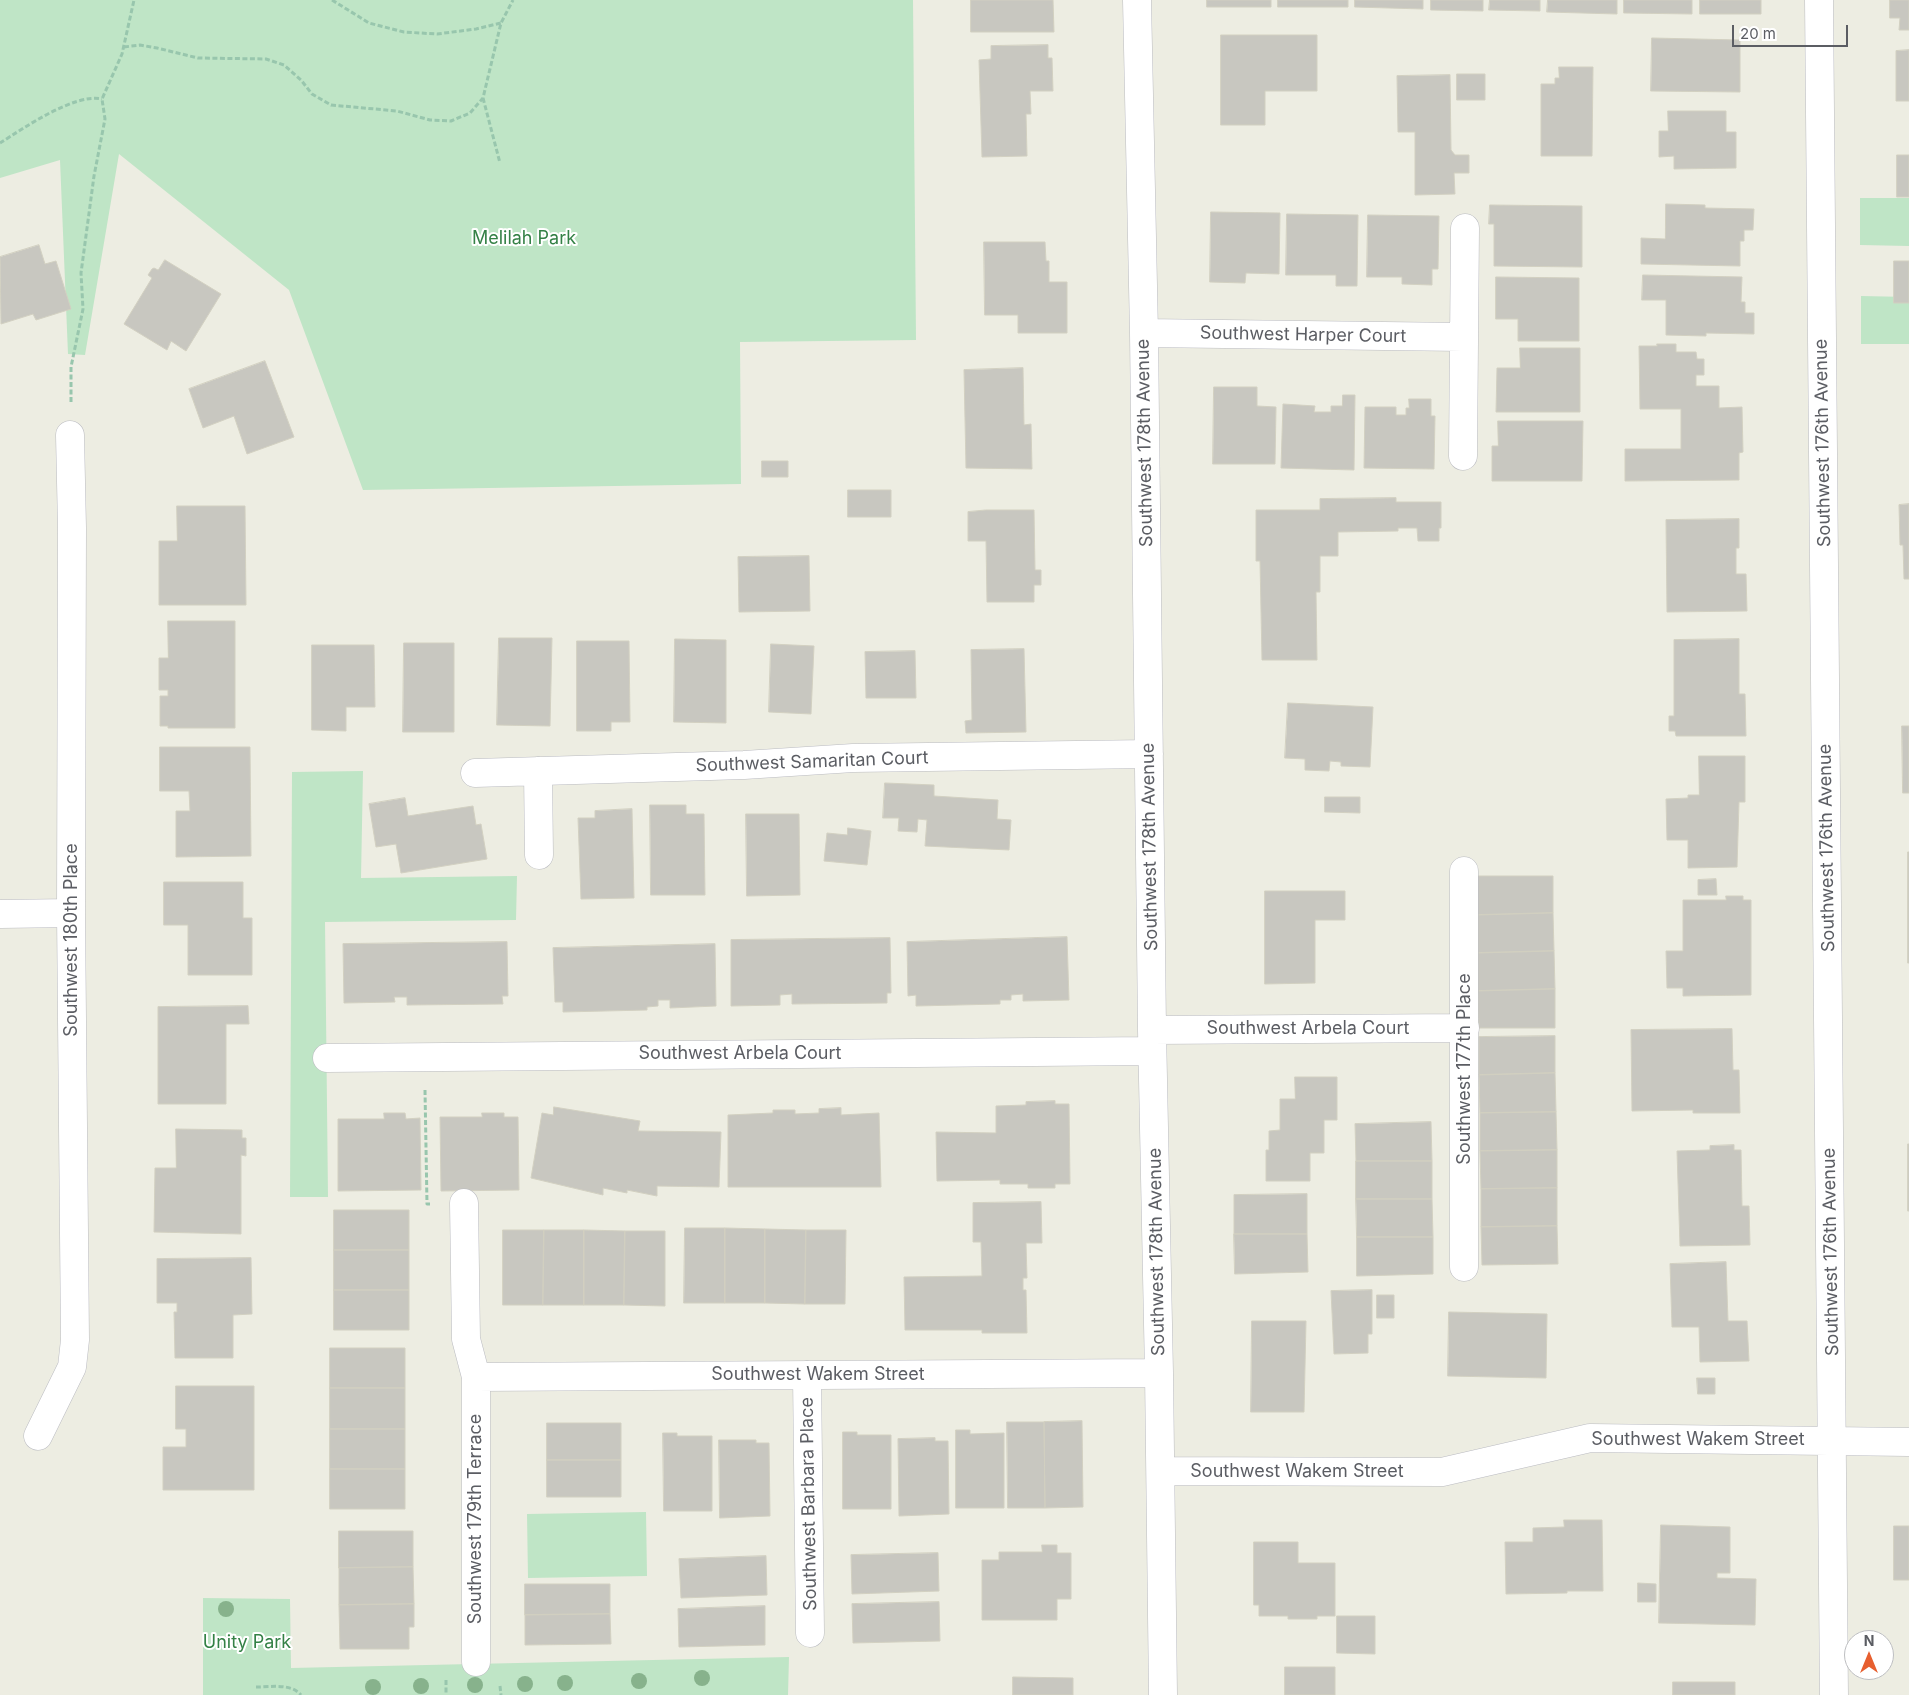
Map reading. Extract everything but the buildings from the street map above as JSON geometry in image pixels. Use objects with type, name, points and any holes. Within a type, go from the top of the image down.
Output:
[{"type":"street","name":"Southwest 178th Avenue","points":[[1137,0],[1144,333],[1152,1040],[1161,1470],[1163,1695]]},
{"type":"street","name":"Southwest 176th Avenue","points":[[1819,0],[1834,1695]]},
{"type":"street","points":[[1463,456],[1465,228]]},
{"type":"street","name":"Southwest Harper Court","points":[[1144,333],[1463,337]]},
{"type":"street","name":"Southwest 180th Place","points":[[38,1436],[72,1367],[75,1340],[71,913],[72,528],[70,435]]},
{"type":"street","name":"Southwest Samaritan Court","points":[[475,773],[744,765],[853,758],[1149,754]]},
{"type":"street","points":[[538,771],[539,854]]},
{"type":"street","name":"Southwest 177th Place","points":[[1464,871],[1464,1267]]},
{"type":"street","points":[[0,914],[71,913]]},
{"type":"street","name":"Southwest Arbela Court","points":[[327,1058],[1152,1040],[1465,1028]]},
{"type":"street","name":"Southwest 179th Terrace","points":[[464,1203],[466,1340],[476,1377],[476,1662]]},
{"type":"street","name":"Southwest Wakem Street","points":[[476,1377],[1159,1373]]},
{"type":"street","name":"Southwest Barbara Place","points":[[807,1375],[810,1633]]},
{"type":"street","name":"Southwest Wakem Street","points":[[1161,1470],[1442,1472],[1590,1438],[1909,1442]]},
{"type":"path","points":[[70,435],[71,367],[83,309],[81,273],[94,176],[105,119],[102,99],[124,47],[134,0]]},
{"type":"path","points":[[332,0],[370,23],[404,32],[437,34],[476,29],[501,23]]},
{"type":"path","points":[[124,47],[140,45],[198,58],[266,59],[284,65],[301,80],[312,94],[331,105],[397,111],[430,120],[451,121],[470,113],[483,98],[501,23],[513,0]]},
{"type":"path","points":[[0,143],[53,111],[93,97],[102,99]]},
{"type":"path","points":[[483,98],[500,163]]},
{"type":"path","points":[[425,1057],[427,1204],[464,1203]]},
{"type":"path","points":[[256,1687],[293,1688],[301,1695]]},
{"type":"green space","name":"Melilah Park","points":[[0,0],[913,0],[916,340],[740,342],[741,484],[363,490],[289,290],[119,154],[85,355],[68,354],[60,160],[0,178]]},
{"type":"green space","points":[[1860,198],[1909,198],[1909,246],[1860,245]]},
{"type":"green space","points":[[1861,296],[1909,297],[1909,344],[1861,344]]},
{"type":"green space","points":[[363,771],[361,878],[517,876],[516,920],[325,922],[328,1197],[290,1197],[292,772]]},
{"type":"green space","points":[[646,1512],[647,1576],[528,1578],[527,1514]]},
{"type":"green space","name":"Unity Park","points":[[203,1598],[290,1599],[291,1668],[789,1657],[788,1695],[203,1695]]}]
